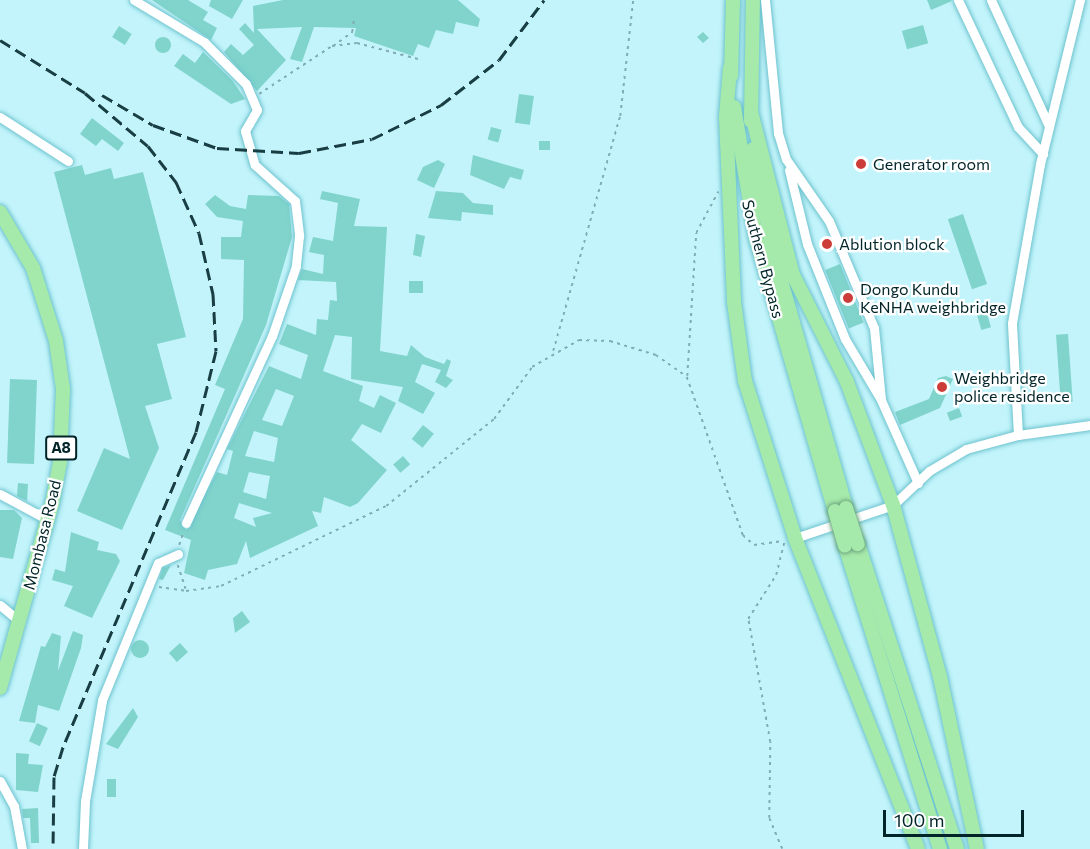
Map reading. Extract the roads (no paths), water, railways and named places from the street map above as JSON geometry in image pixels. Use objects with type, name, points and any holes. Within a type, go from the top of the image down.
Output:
[{"type":"highway","name":"Southern Bypass","points":[[733,0],[730,68],[747,199],[840,510]]},
{"type":"highway","name":"Southern Bypass","points":[[753,0],[751,112],[763,213],[840,510]]},
{"type":"highway","points":[[730,68],[726,117],[737,324],[745,381],[789,540],[918,849]]},
{"type":"highway","points":[[751,112],[793,275],[847,382],[893,505],[940,677],[977,849]]},
{"type":"highway","name":"Mombasa Road","points":[[0,212],[33,268],[60,366],[60,462],[48,520],[0,688]]},
{"type":"highway","points":[[840,510],[957,849]]},
{"type":"highway","points":[[852,545],[940,849]]},
{"type":"street","points":[[134,0],[204,42],[254,96],[257,110],[245,131],[255,165],[295,201],[296,266],[272,336],[186,523]]},
{"type":"street","points":[[765,0],[778,133],[807,244],[845,339],[881,400],[918,483]]},
{"type":"street","points":[[958,0],[1018,128],[1043,153]]},
{"type":"street","points":[[991,0],[1049,126]]},
{"type":"street","points":[[1018,435],[1012,323],[1043,153],[1080,0]]},
{"type":"street","points":[[0,117],[68,161]]},
{"type":"street","points":[[786,159],[829,222],[874,328],[881,400]]},
{"type":"street","points":[[789,540],[893,505],[918,483],[966,449],[1018,435],[1090,425]]},
{"type":"street","points":[[0,494],[48,520]]},
{"type":"street","points":[[83,849],[97,717],[149,585],[162,558],[178,554]]},
{"type":"street","points":[[0,605],[18,620]]},
{"type":"street","points":[[0,781],[14,806],[22,849]]},
{"type":"railway","points":[[102,95],[153,125],[217,148],[299,153],[372,139],[441,105],[499,60],[544,0]]},
{"type":"railway","points":[[0,40],[85,93],[148,146],[176,182],[199,233],[213,294],[216,351],[196,432],[63,747],[54,777],[53,849]]},
{"type":"place","name":"Generator room","points":[[861,164]]},
{"type":"place","name":"Ablution block","points":[[827,244]]},
{"type":"place","name":"Dongo Kundu KeNHA weighbridge","points":[[848,298]]},
{"type":"place","name":"Weighbridge police residence","points":[[942,387]]}]
